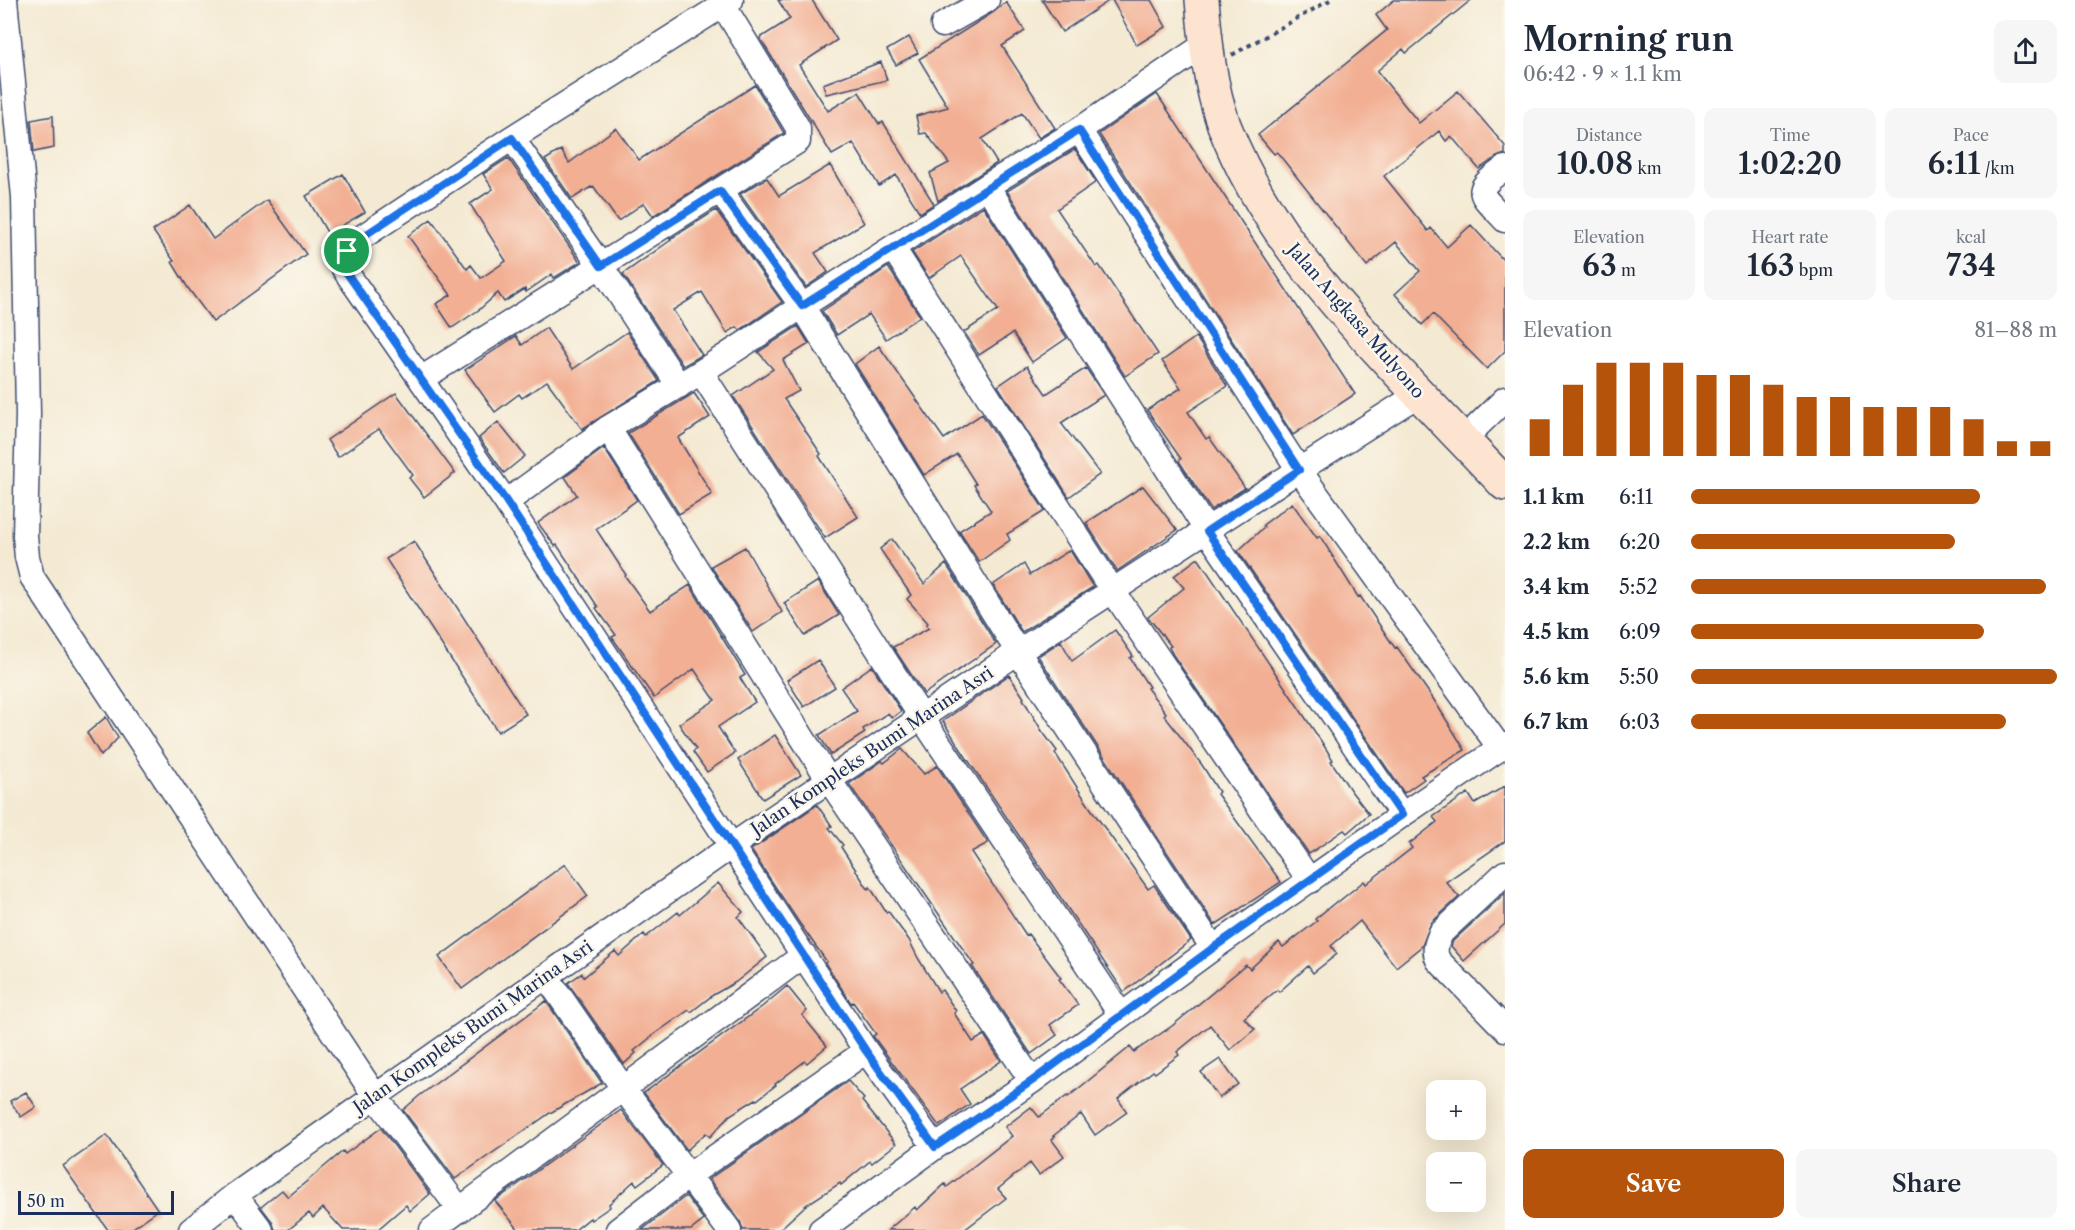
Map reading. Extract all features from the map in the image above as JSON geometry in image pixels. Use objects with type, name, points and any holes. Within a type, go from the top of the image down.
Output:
[{"type":"main road","name":"Jalan Angkasa Mulyono","points":[[1202,0],[1207,57],[1224,124],[1248,179],[1288,245],[1352,322],[1505,484]]},
{"type":"street","points":[[5,0],[24,197],[28,414],[25,536],[32,577],[375,1096],[460,1210]]},
{"type":"street","points":[[943,25],[987,0]]},
{"type":"street","points":[[421,379],[794,146],[798,141],[798,128],[727,3],[512,138],[353,243],[343,261],[344,269],[506,501],[866,1051],[935,1147]]},
{"type":"street","points":[[506,501],[608,428],[701,372],[987,186],[1207,57]]},
{"type":"street","points":[[821,1230],[935,1147],[1032,1081],[1213,948],[1502,747],[1299,470],[1079,130]]},
{"type":"street","points":[[512,138],[601,266],[679,386]]},
{"type":"street","points":[[1505,168],[1486,182],[1482,188],[1483,195],[1505,220]]},
{"type":"street","points":[[987,186],[1207,531],[1402,815]]},
{"type":"street","points":[[720,191],[802,306],[1018,652],[1213,948]]},
{"type":"street","points":[[893,248],[1112,590],[1310,881]]},
{"type":"street","points":[[701,372],[922,718],[1121,1016]]},
{"type":"street","name":"Jalan Kompleks Bumi Marina Asri","points":[[191,1230],[235,1195],[733,845],[1112,590],[1419,394]]},
{"type":"street","points":[[1463,440],[1505,399]]},
{"type":"street","points":[[608,428],[829,780],[1032,1081]]},
{"type":"street","points":[[1505,873],[1441,933],[1435,954],[1438,960],[1505,1029]]},
{"type":"street","points":[[432,1230],[804,955]]},
{"type":"street","points":[[546,976],[623,1088],[729,1230]]},
{"type":"street","points":[[618,1230],[688,1176],[866,1051]]},
{"type":"street","points":[[235,1195],[261,1230]]},
{"type":"path","points":[[1207,57],[1330,0]]},
{"type":"building","points":[[778,0],[812,0],[837,40],[799,65],[828,111],[859,92],[879,124],[883,122],[934,204],[920,213],[896,175],[879,186],[853,143],[832,155],[760,38],[790,19]]},
{"type":"building","points":[[1042,0],[1110,0],[1062,32]]},
{"type":"building","points":[[1112,0],[1151,0],[1166,27],[1137,45]]},
{"type":"building","points":[[1394,0],[1471,0],[1406,53],[1403,49],[1377,71],[1419,123],[1458,91],[1505,146],[1505,154],[1479,169],[1451,136],[1446,141],[1439,131],[1384,176],[1428,231],[1431,228],[1447,247],[1471,225],[1505,262],[1505,351],[1487,369],[1433,314],[1422,325],[1395,294],[1420,271],[1396,242],[1367,266],[1277,152],[1274,154],[1258,135],[1387,30],[1376,15]]},
{"type":"building","points":[[1006,2],[1025,31],[1002,46],[1055,128],[1039,138],[1022,113],[982,139],[997,163],[938,201],[930,173],[949,163],[926,133],[920,134],[916,116],[948,107],[919,59]]},
{"type":"building","points":[[909,37],[918,53],[896,65],[887,50]]},
{"type":"building","points":[[881,62],[887,80],[826,94],[823,84]]},
{"type":"building","points":[[755,85],[784,133],[653,216],[644,203],[618,221],[594,187],[572,199],[545,160],[561,150],[569,163],[616,128],[639,160]]},
{"type":"building","points":[[1157,94],[1355,394],[1293,435],[1099,134]]},
{"type":"building","points":[[53,116],[54,148],[34,152],[31,120]]},
{"type":"building","points":[[1075,149],[1096,182],[1057,209],[1096,267],[1099,265],[1158,354],[1125,376],[1007,191]]},
{"type":"building","points":[[508,158],[580,262],[554,278],[552,274],[526,292],[525,289],[504,302],[498,293],[480,309],[452,328],[436,304],[451,295],[408,236],[431,219],[467,269],[471,265],[481,278],[506,261],[470,204],[493,189],[483,174]]},
{"type":"building","points":[[830,165],[864,223],[815,253],[828,272],[806,287],[740,194],[767,178],[779,196]]},
{"type":"building","points":[[343,174],[365,212],[328,234],[306,196]]},
{"type":"building","points":[[267,200],[306,254],[213,322],[188,288],[172,262],[174,261],[153,231],[190,205],[213,239]]},
{"type":"building","points":[[983,206],[1067,338],[1032,362],[1013,333],[979,355],[964,332],[998,310],[961,256],[929,278],[912,252]]},
{"type":"building","points":[[716,210],[782,302],[740,330],[737,327],[727,333],[702,292],[673,310],[702,355],[683,366],[623,274],[670,239]]},
{"type":"building","points":[[888,267],[920,316],[886,339],[869,314],[837,335],[822,311]]},
{"type":"building","points":[[798,326],[809,344],[783,360],[799,391],[784,399],[821,454],[819,456],[858,517],[825,538],[733,396],[773,369],[758,352]]},
{"type":"building","points":[[546,328],[573,369],[627,332],[659,381],[582,429],[547,381],[522,398],[519,394],[495,412],[465,370],[516,336],[522,345]]},
{"type":"building","points":[[1196,337],[1227,386],[1188,412],[1206,439],[1209,437],[1245,488],[1211,510],[1179,461],[1181,459],[1147,410],[1181,388],[1162,361]]},
{"type":"building","points":[[879,346],[944,439],[982,414],[1045,511],[1007,534],[1010,540],[979,562],[959,531],[991,511],[957,454],[924,475],[855,364]]},
{"type":"building","points":[[1027,366],[1046,394],[1086,368],[1104,395],[1061,423],[1100,474],[1069,497],[998,386]]},
{"type":"building","points":[[396,393],[455,473],[424,497],[409,478],[413,475],[379,429],[338,457],[327,440]]},
{"type":"building","points":[[694,393],[710,417],[678,438],[712,494],[679,514],[628,433]]},
{"type":"building","points":[[498,422],[525,456],[504,473],[479,438]]},
{"type":"building","points":[[604,448],[637,500],[596,529],[650,611],[690,585],[745,675],[740,678],[755,702],[718,727],[735,753],[707,772],[693,752],[696,749],[679,724],[715,700],[694,669],[654,698],[612,637],[616,635],[596,608],[598,607],[557,545],[555,546],[538,523],[577,495],[565,477]]},
{"type":"building","points":[[1143,486],[1177,530],[1117,571],[1086,523]]},
{"type":"building","points":[[1292,503],[1317,538],[1320,536],[1358,597],[1360,596],[1395,648],[1397,647],[1465,750],[1421,776],[1424,779],[1404,793],[1238,551],[1264,527],[1263,525]]},
{"type":"building","points":[[892,539],[924,584],[946,564],[996,644],[924,694],[893,647],[929,628],[926,625],[928,623],[907,599],[911,595],[880,549]]},
{"type":"building","points":[[414,541],[526,714],[498,732],[386,559]]},
{"type":"building","points":[[745,547],[782,612],[753,632],[711,566]]},
{"type":"building","points":[[1070,550],[1093,587],[1022,632],[993,585],[1024,564],[1030,575]]},
{"type":"building","points":[[1198,558],[1321,741],[1351,791],[1369,814],[1347,833],[1344,830],[1309,854],[1173,655],[1169,647],[1171,646],[1148,617],[1184,588],[1174,576]]},
{"type":"building","points":[[818,581],[839,615],[805,636],[784,603]]},
{"type":"building","points":[[1115,630],[1133,656],[1130,658],[1149,687],[1147,688],[1166,713],[1164,715],[1202,765],[1219,792],[1217,794],[1281,882],[1215,925],[1038,656],[1061,641],[1072,661]]},
{"type":"building","points":[[818,660],[835,687],[804,707],[787,680]]},
{"type":"building","points":[[872,666],[901,711],[892,718],[888,713],[863,729],[865,733],[831,755],[819,735],[857,711],[841,688]]},
{"type":"building","points":[[1009,675],[1089,806],[1148,889],[1154,885],[1191,940],[1124,992],[943,721]]},
{"type":"building","points":[[106,717],[118,738],[101,756],[87,733]]},
{"type":"building","points":[[775,735],[801,775],[763,799],[738,760]]},
{"type":"building","points":[[902,749],[924,774],[937,766],[988,843],[971,852],[1026,935],[1028,934],[1061,978],[1059,979],[1078,1005],[1050,1025],[1057,1035],[1031,1054],[972,966],[974,965],[849,784]]},
{"type":"building","points":[[1505,786],[1505,841],[1446,882],[1459,897],[1431,923],[1422,946],[1396,967],[1360,921],[1331,946],[1337,954],[1313,973],[1308,966],[1279,992],[1277,990],[1244,1018],[1255,1029],[1230,1050],[1210,1025],[1177,1052],[1179,1055],[1155,1073],[1153,1071],[1118,1099],[1127,1112],[1095,1135],[1081,1114],[1053,1136],[1055,1137],[1052,1140],[1064,1156],[1039,1175],[1030,1163],[998,1189],[1006,1198],[964,1230],[888,1230],[915,1207],[917,1210],[945,1184],[947,1187],[1012,1136],[1005,1127],[1031,1107],[1039,1117],[1068,1097],[1130,1047],[1134,1052],[1172,1026],[1246,965],[1250,969],[1279,942],[1283,947],[1317,921],[1315,919],[1337,901],[1364,881],[1366,884],[1412,848],[1409,844],[1437,822],[1433,817],[1468,793],[1475,804]]},
{"type":"building","points":[[817,805],[832,826],[829,828],[843,845],[841,847],[868,889],[870,887],[886,912],[888,911],[909,940],[939,992],[942,990],[973,1042],[984,1035],[1001,1061],[960,1089],[970,1104],[939,1126],[873,1036],[876,1034],[853,1002],[851,1003],[825,963],[827,962],[751,850]]},
{"type":"building","points":[[565,864],[588,896],[462,989],[439,957]]},
{"type":"building","points":[[718,883],[743,912],[738,917],[767,957],[736,982],[656,1033],[634,1051],[636,1053],[624,1064],[568,983],[582,973],[584,977],[615,951],[619,956],[644,934],[646,937],[678,912],[680,915]]},
{"type":"building","points":[[1505,893],[1505,924],[1464,961],[1451,946],[1453,941]]},
{"type":"building","points":[[787,986],[807,1011],[802,1015],[827,1046],[757,1100],[730,1115],[710,1137],[706,1133],[687,1150],[644,1093]]},
{"type":"building","points":[[546,1001],[602,1083],[550,1113],[455,1179],[403,1110]]},
{"type":"building","points":[[1220,1059],[1238,1084],[1219,1098],[1201,1072]]},
{"type":"building","points":[[848,1081],[864,1099],[862,1101],[896,1144],[872,1163],[870,1161],[841,1185],[840,1183],[806,1205],[779,1230],[743,1230],[740,1221],[709,1179]]},
{"type":"building","points":[[26,1092],[36,1107],[21,1117],[10,1101]]},
{"type":"building","points":[[621,1110],[663,1165],[637,1185],[634,1181],[609,1204],[610,1207],[575,1230],[519,1230],[495,1201]]},
{"type":"building","points":[[381,1128],[430,1194],[410,1211],[406,1205],[377,1230],[343,1230],[323,1208],[313,1218],[309,1213],[288,1230],[275,1230],[272,1221],[261,1207],[282,1190],[288,1197],[343,1151],[345,1154]]},
{"type":"building","points":[[107,1135],[158,1210],[130,1230],[108,1230],[63,1166]]},
{"type":"building","points":[[686,1196],[704,1220],[691,1230],[642,1230]]},
{"type":"route","points":[[1079,130],[1299,470],[1207,531],[1402,815],[1213,948],[1032,1081],[935,1147],[866,1051],[506,501],[344,269],[343,261],[347,251],[353,243],[512,138],[601,266],[720,191],[802,306],[987,186],[1079,130]]}]
